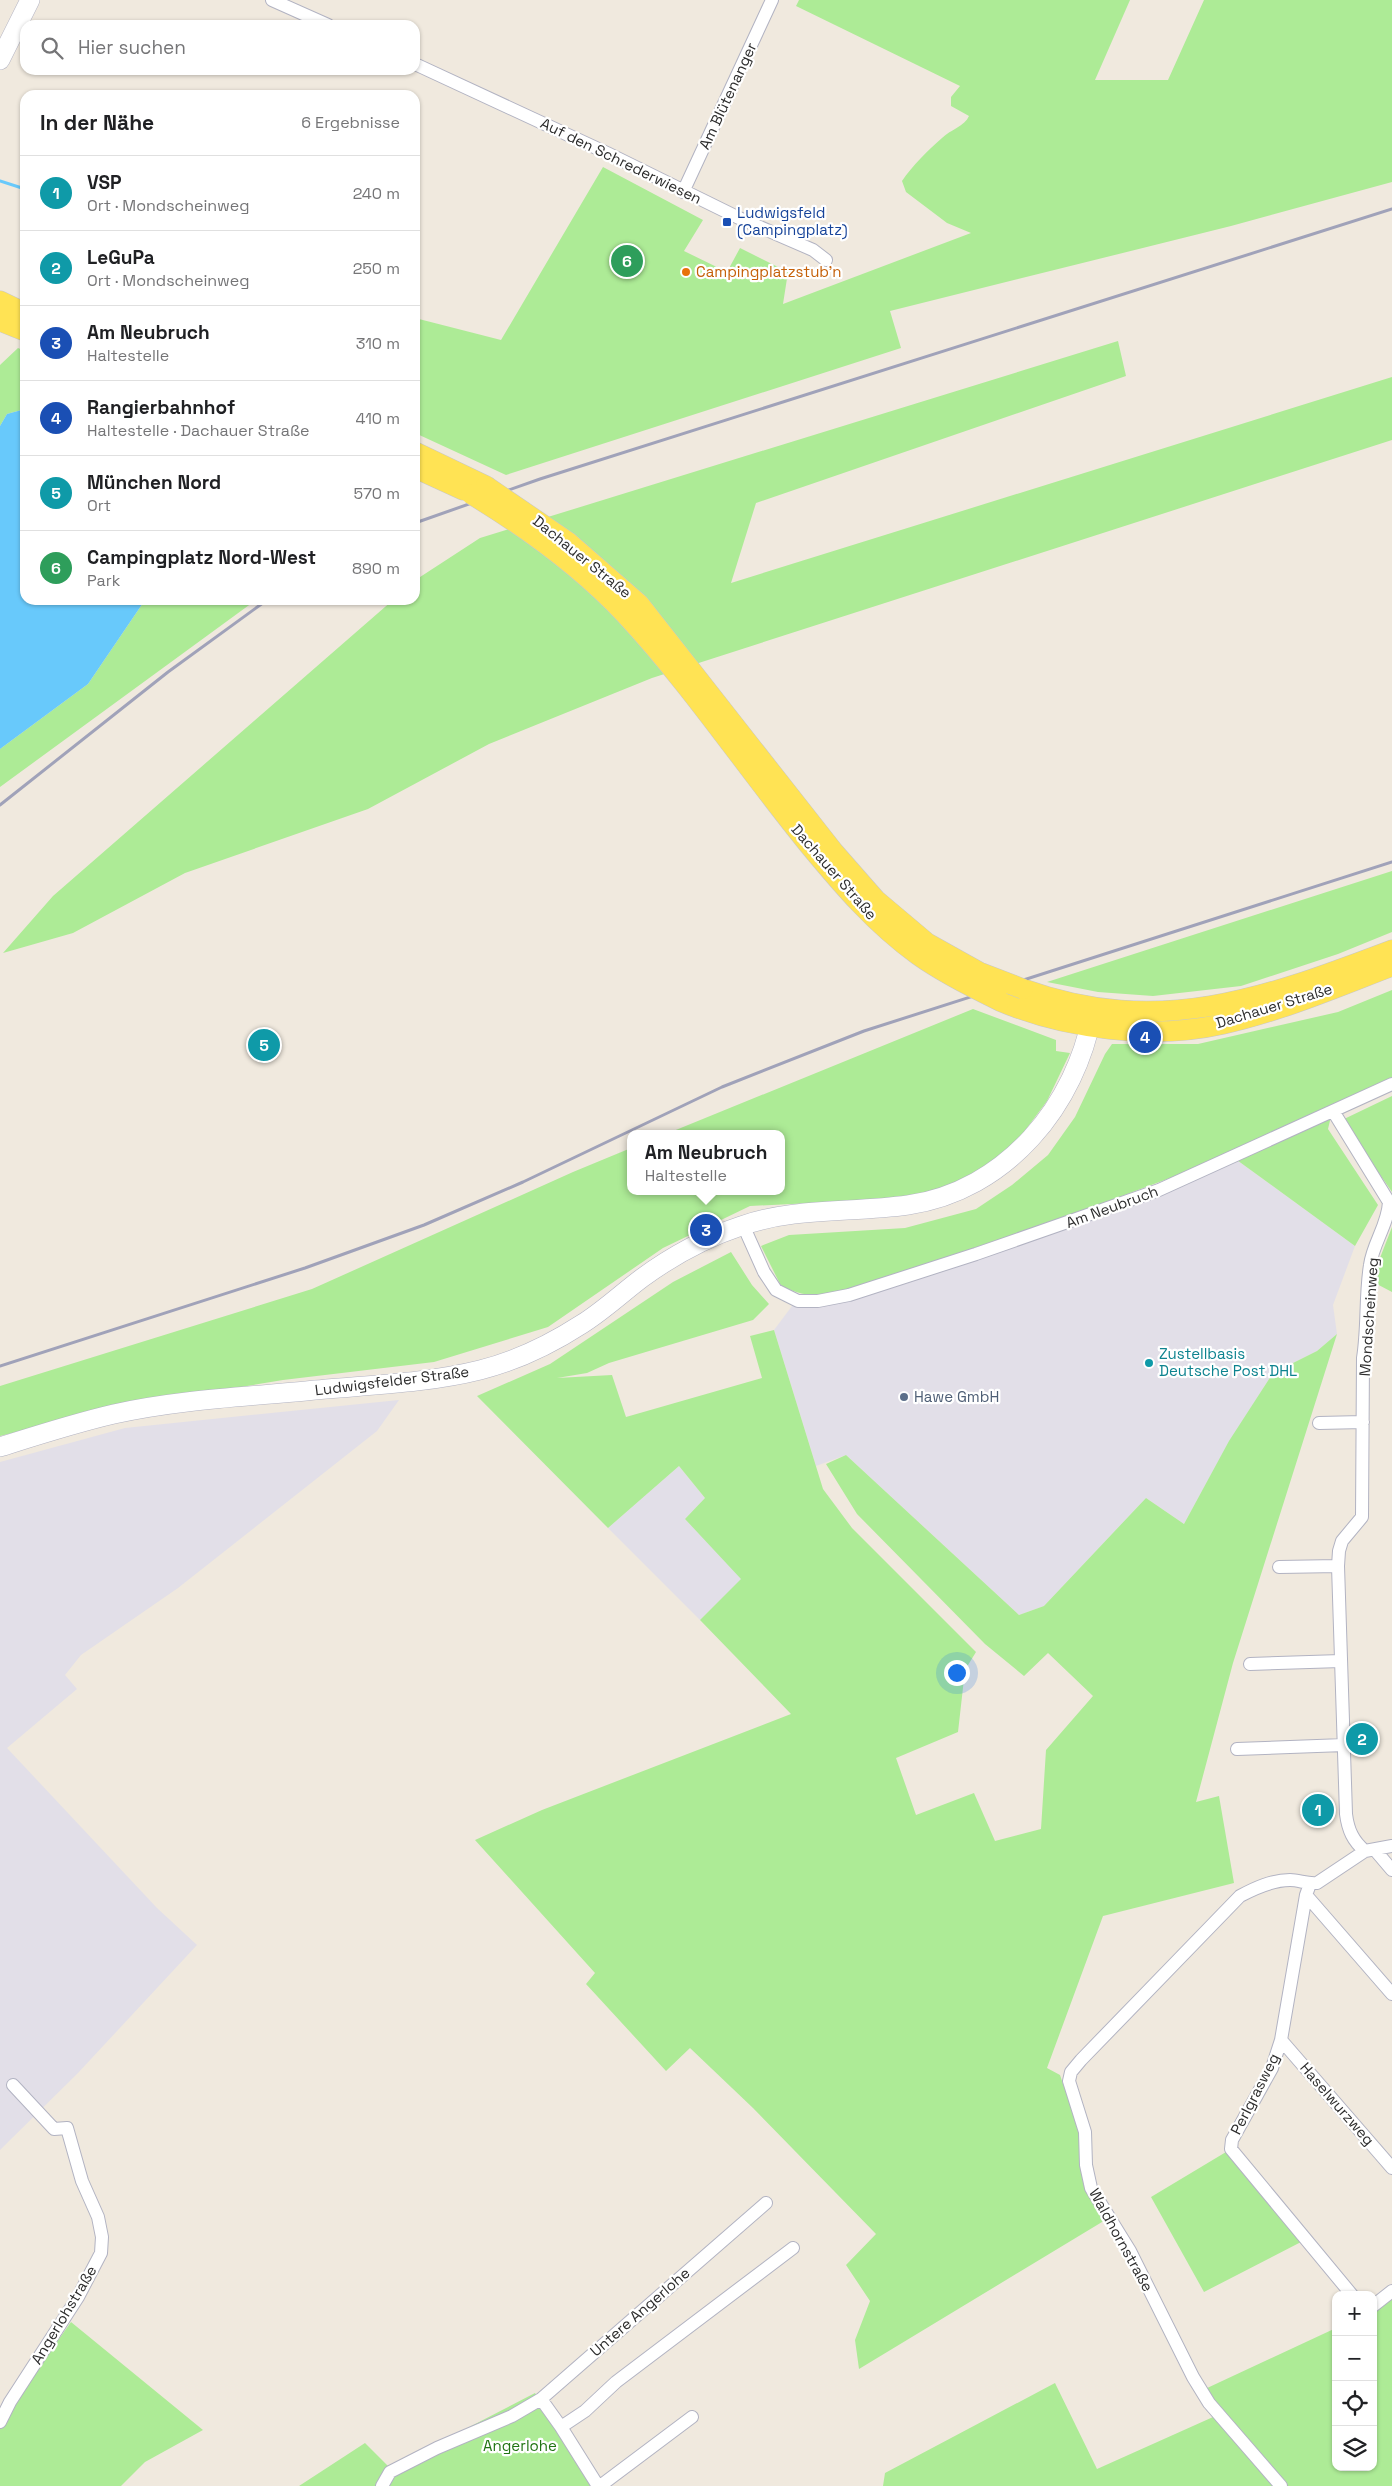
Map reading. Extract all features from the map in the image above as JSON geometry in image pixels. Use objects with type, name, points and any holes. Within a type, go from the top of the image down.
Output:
[{"type":"main road","points":[[0,301],[20,310]]},
{"type":"main road","points":[[0,321],[20,329]]},
{"type":"main road","name":"Dachauer Straße","points":[[420,455],[568,542],[639,604],[833,852],[876,900],[927,943],[979,972],[1092,1016],[1127,1011],[1182,1011],[1213,1007],[1300,985],[1392,950]]},
{"type":"main road","name":"Dachauer Straße","points":[[420,470],[478,490],[514,520],[558,552],[624,613],[670,666],[772,800],[848,892],[877,921],[917,954],[960,982],[1028,1013],[1092,1016],[1156,1030],[1222,1024],[1300,1000],[1392,966]]},
{"type":"street","points":[[0,60],[30,0]]},
{"type":"street","points":[[272,0],[293,4],[320,20]]},
{"type":"street","name":"Am Blütenanger","points":[[683,192],[772,0]]},
{"type":"street","name":"Auf den Schrederwiesen","points":[[420,66],[607,153],[683,192],[813,250],[826,260]]},
{"type":"street","name":"Ludwigsfelder Straße","points":[[0,1447],[70,1425],[144,1408],[402,1382],[481,1370],[531,1352],[546,1344],[584,1323],[663,1264],[702,1242],[744,1225],[809,1212],[897,1206],[932,1201],[965,1188],[984,1178],[1026,1145],[1046,1123],[1068,1086],[1092,1016]]},
{"type":"street","name":"Am Neubruch","points":[[744,1225],[764,1272],[776,1290],[798,1301],[818,1301],[849,1295],[946,1264],[1159,1190],[1392,1084]]},
{"type":"street","name":"Mondscheinweg","points":[[1333,1111],[1389,1202],[1389,1216],[1370,1264],[1367,1335],[1363,1358],[1362,1516],[1342,1541],[1338,1566],[1348,1829],[1357,1844],[1370,1851],[1392,1870]]},
{"type":"street","points":[[1320,1423],[1363,1422]]},
{"type":"street","points":[[1279,1568],[1338,1566]]},
{"type":"street","points":[[1250,1664],[1341,1661]]},
{"type":"street","points":[[1237,1749],[1344,1745]]},
{"type":"street","points":[[1392,1846],[1370,1851],[1311,1887],[1392,1994]]},
{"type":"street","name":"Waldhornstraße","points":[[1281,2486],[1209,2403],[1193,2377],[1130,2251],[1091,2188],[1086,2165],[1085,2132],[1069,2081],[1071,2072],[1081,2060],[1240,1896],[1260,1886],[1290,1880],[1311,1887]]},
{"type":"street","name":"Perlgrasweg","points":[[1311,1887],[1281,2040],[1272,2068],[1232,2140],[1232,2149],[1349,2291]]},
{"type":"street","name":"Haselwurzweg","points":[[1281,2040],[1392,2168]]},
{"type":"street","name":"Angerlohstraße","points":[[0,2422],[10,2402],[78,2297],[101,2253],[98,2217],[82,2181],[67,2128],[54,2129],[13,2085]]},
{"type":"street","name":"Untere Angerlohe","points":[[541,2399],[766,2203]]},
{"type":"street","points":[[561,2426],[585,2411],[624,2376],[793,2248]]},
{"type":"street","points":[[1377,2303],[1392,2291]]},
{"type":"street","points":[[382,2486],[390,2472],[436,2448],[512,2416],[541,2399],[561,2426],[599,2486],[692,2417]]},
{"type":"shaded area","points":[[1230,1155],[1355,1246],[1333,1305],[1337,1334],[1317,1351],[1273,1373],[1229,1442],[1184,1524],[1146,1498],[1044,1606],[1019,1615],[846,1455],[816,1466],[774,1330],[801,1294],[818,1295],[847,1289],[974,1248],[1158,1183]]},
{"type":"shaded area","points":[[399,1400],[377,1431],[178,1588],[81,1655],[65,1675],[77,1689],[7,1748],[157,1908],[197,1945],[78,2073],[0,2150],[0,1462],[125,1428]]},
{"type":"shaded area","points":[[679,1466],[705,1498],[685,1519],[742,1579],[700,1620],[608,1528]]},
{"type":"green space","points":[[799,0],[1130,0],[1095,80],[1168,80],[1204,0],[1392,0],[1392,182],[1231,226],[890,311],[901,348],[506,475],[420,435],[420,319],[501,340],[603,167],[703,220],[684,251],[727,272],[740,248],[788,272],[783,304],[971,233],[947,223],[906,192],[902,181],[931,148],[945,135],[961,125],[969,116],[951,106],[951,97],[960,86],[796,6]]},
{"type":"green space","points":[[1118,341],[1126,376],[756,503],[731,583],[1392,377],[1392,440],[652,678],[489,744],[368,809],[185,873],[73,933],[3,953],[53,896],[387,605],[420,605],[420,577],[480,538]]},
{"type":"green space","points":[[18,348],[20,349],[20,410],[7,414],[0,426],[0,365]]},
{"type":"green space","points":[[142,605],[249,605],[0,787],[0,749],[88,684]]},
{"type":"green space","points":[[1392,871],[1392,932],[1338,954],[1241,986],[1153,996],[1098,992],[1047,982]]},
{"type":"green space","points":[[1392,990],[1392,1077],[1334,1104],[1328,1129],[1378,1205],[1355,1246],[1230,1155],[1046,1223],[876,1281],[832,1293],[808,1295],[781,1286],[761,1246],[789,1235],[905,1228],[976,1209],[1012,1185],[1048,1155],[1075,1117],[1105,1054],[1112,1044],[1198,1044],[1338,1012]]},
{"type":"green space","points":[[973,1009],[1056,1040],[1056,1051],[1070,1053],[1047,1101],[1018,1140],[1000,1158],[945,1189],[911,1198],[750,1206],[663,1248],[548,1327],[434,1362],[283,1380],[116,1408],[0,1436],[0,1386],[312,1289],[627,1150],[627,1195],[785,1195],[785,1130],[676,1130]]},
{"type":"green space","points":[[1392,1096],[1392,1192],[1342,1120]]},
{"type":"green space","points":[[1392,1227],[1392,1292],[1371,1281]]},
{"type":"green space","points":[[731,1252],[752,1285],[769,1304],[753,1320],[609,1363],[587,1373],[557,1378],[612,1375],[626,1417],[762,1378],[750,1336],[774,1330],[823,1489],[852,1528],[976,1652],[965,1670],[958,1732],[896,1758],[916,1815],[974,1793],[995,1841],[1041,1829],[1046,1750],[1093,1696],[1048,1653],[1024,1676],[985,1644],[857,1514],[826,1464],[846,1455],[1019,1615],[1044,1606],[1146,1498],[1184,1524],[1229,1441],[1273,1373],[1317,1351],[1337,1334],[1233,1663],[1196,1802],[1219,1796],[1234,1883],[1103,1916],[1047,2068],[1060,2075],[1082,2139],[1083,2184],[1107,2219],[859,2369],[855,2340],[870,2301],[846,2265],[876,2234],[753,2108],[690,2048],[666,2071],[586,1984],[595,1973],[475,1840],[542,1810],[791,1714],[700,1620],[741,1579],[685,1519],[705,1498],[679,1466],[608,1528],[477,1396],[550,1364],[673,1282]]},
{"type":"green space","points":[[1226,2152],[1301,2242],[1204,2292],[1151,2197]]},
{"type":"green space","points":[[1392,2290],[1392,2486],[883,2486],[885,2473],[1055,2383],[1097,2469],[1222,2413],[1205,2389],[1332,2330],[1332,2471],[1377,2471],[1377,2303]]},
{"type":"green space","points":[[71,2322],[203,2430],[145,2462],[121,2486],[0,2486],[0,2412],[5,2415]]},
{"type":"green space","name":"Angerlohe","points":[[535,2393],[583,2474],[595,2486],[299,2486],[365,2443],[390,2468]]},
{"type":"water","points":[[20,410],[20,605],[142,605],[88,684],[0,749],[0,426],[7,414]]},
{"type":"waterway","points":[[0,181],[20,187]]},
{"type":"railway","points":[[420,521],[540,479],[1392,209]]},
{"type":"railway","points":[[0,805],[168,672],[260,605]]},
{"type":"railway","points":[[632,1130],[722,1087],[864,1031],[1392,862]]},
{"type":"railway","points":[[0,1366],[305,1268],[424,1225],[523,1182],[627,1132]]},
{"type":"place","name":"Ludwigsfeld (Campingplatz)","points":[[727,222]]},
{"type":"place","name":"Campingplatz Nord-West","points":[[627,261]]},
{"type":"place","name":"Campingplatzstub'n","points":[[686,272]]},
{"type":"place","name":"Rangierbahnhof","points":[[1145,1037]]},
{"type":"place","name":"München Nord","points":[[264,1045]]},
{"type":"place","name":"Am Neubruch","points":[[706,1230]]},
{"type":"place","name":"Zustellbasis Deutsche Post DHL","points":[[1149,1363]]},
{"type":"place","name":"Hawe GmbH","points":[[904,1397]]},
{"type":"place","name":"LeGuPa","points":[[1362,1739]]},
{"type":"place","name":"VSP","points":[[1318,1810]]}]
